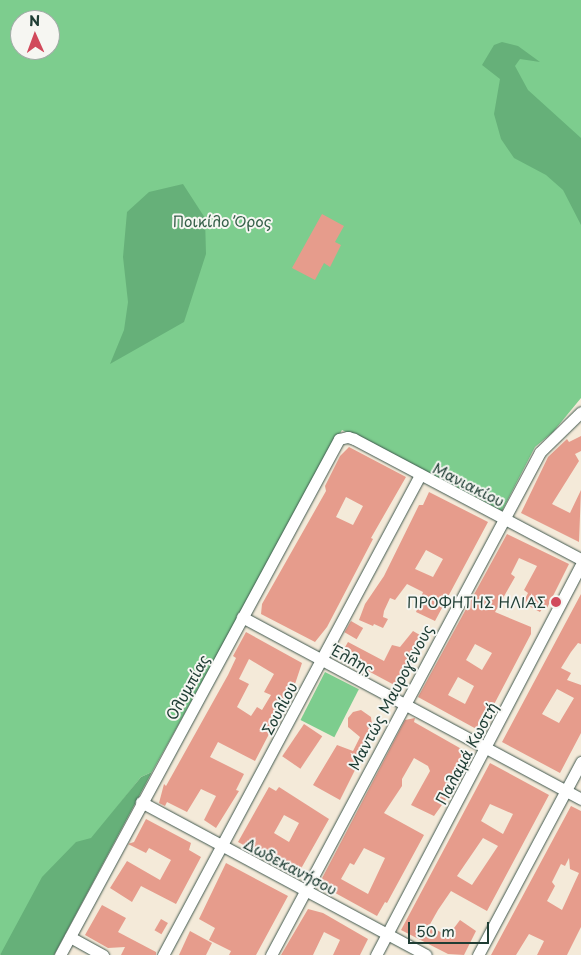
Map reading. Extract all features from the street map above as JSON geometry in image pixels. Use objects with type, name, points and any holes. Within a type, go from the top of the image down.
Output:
[{"type":"street","name":"Μαντώς Μαυρογένους","points":[[271,955],[404,703],[540,452],[581,412]]},
{"type":"street","name":"Μανιακίου","points":[[343,437],[354,439],[581,559]]},
{"type":"street","name":"Ολυμπίας","points":[[60,955],[336,443],[343,437]]},
{"type":"street","name":"Σουλίου","points":[[163,955],[420,475]]},
{"type":"street","name":"Παλαμά Κωστή","points":[[376,955],[581,565]]},
{"type":"street","name":"Έλλης","points":[[242,617],[581,799]]},
{"type":"street","points":[[478,955],[581,762]]},
{"type":"street","name":"Δωδεκανήσου","points":[[142,802],[426,955]]},
{"type":"street","points":[[70,937],[103,955]]},
{"type":"green space","name":"Ποικίλο Όρος","points":[[0,0],[581,0],[581,398],[553,432],[535,447],[502,511],[342,430],[152,772],[141,777],[0,955]]},
{"type":"green space","points":[[502,42],[518,46],[540,62],[520,59],[515,66],[528,90],[581,138],[581,225],[563,190],[546,175],[514,158],[501,139],[494,114],[500,79],[482,65],[494,45]]},
{"type":"green space","points":[[183,184],[205,218],[206,254],[184,322],[110,364],[124,330],[128,302],[123,257],[127,212],[149,192]]},
{"type":"green space","points":[[325,672],[359,689],[334,737],[300,720]]},
{"type":"green space","points":[[152,772],[54,955],[0,955],[42,877],[76,842],[91,838],[141,777]]},
{"type":"building","points":[[322,214],[344,226],[335,242],[341,245],[330,267],[324,263],[315,280],[292,268]]},
{"type":"building","points":[[581,436],[581,451],[575,454],[579,461],[552,504],[570,513],[581,490],[579,542],[521,513],[548,457],[567,439],[569,442]]},
{"type":"building","points":[[349,447],[406,477],[371,538],[373,539],[327,627],[315,642],[261,614],[262,604],[326,491],[325,486],[340,456]],"holes":[[[346,497],[363,506],[353,525],[336,517]]]},
{"type":"building","points":[[429,492],[488,522],[435,621],[416,612],[423,592],[407,584],[395,600],[390,598],[384,611],[383,617],[388,619],[383,628],[359,620],[365,604],[384,576],[419,505],[423,505]],"holes":[[[426,550],[443,559],[433,577],[415,569]]]},
{"type":"building","points":[[507,534],[569,564],[547,608],[544,606],[540,612],[523,603],[528,593],[524,590],[537,566],[519,558],[511,574],[515,577],[495,612],[531,627],[531,634],[480,731],[418,697]],"holes":[[[475,644],[492,653],[482,670],[466,660]],[[458,677],[474,686],[465,704],[448,695]]]},
{"type":"building","points":[[581,594],[581,644],[578,643],[561,668],[571,673],[567,680],[581,685],[581,733],[560,773],[502,742]],"holes":[[[557,689],[574,698],[559,723],[542,714]]]},
{"type":"building","points":[[351,621],[363,628],[357,639],[344,632]]},
{"type":"building","points":[[413,631],[425,638],[400,688],[340,656],[348,642],[384,661],[392,645],[400,647]]},
{"type":"building","points":[[246,632],[302,663],[295,684],[255,761],[218,742],[210,757],[244,774],[236,790],[239,791],[216,828],[204,820],[216,796],[201,789],[187,812],[167,802],[165,806],[159,803],[164,784],[166,786],[228,675],[236,658],[233,656]],"holes":[[[249,659],[274,674],[264,692],[271,695],[262,710],[257,707],[251,716],[237,707],[249,684],[239,679]]]},
{"type":"building","points":[[361,710],[371,717],[372,725],[365,738],[370,740],[340,800],[313,785],[337,745],[353,751],[360,737],[348,727],[348,718],[353,712]]},
{"type":"building","points":[[415,718],[414,722],[465,751],[451,786],[454,788],[434,816],[411,805],[430,771],[428,766],[414,758],[402,779],[402,786],[384,813],[424,835],[387,903],[385,902],[377,916],[319,884],[405,720]],"holes":[[[364,848],[385,858],[368,894],[341,879],[350,863],[354,865]]]},
{"type":"building","points":[[304,724],[322,736],[300,769],[282,756]]},
{"type":"building","points":[[490,763],[549,795],[487,911],[451,891],[429,926],[448,936],[460,920],[476,931],[464,955],[448,954],[401,930]],"holes":[[[490,804],[513,814],[503,834],[481,821]],[[483,838],[498,846],[472,885],[457,876]]]},
{"type":"building","points":[[269,787],[276,791],[279,787],[329,819],[298,874],[238,842]],"holes":[[[284,815],[299,823],[289,842],[274,833]]]},
{"type":"building","points":[[571,806],[581,811],[581,927],[567,955],[537,955],[544,941],[529,934],[516,955],[491,955]],"holes":[[[569,858],[570,869],[579,873],[562,910],[547,901],[555,886],[552,882],[561,864],[565,866]]]},
{"type":"building","points":[[146,819],[191,843],[189,850],[201,857],[176,904],[141,886],[132,902],[110,888],[127,861],[160,880],[171,860],[149,848],[146,853],[128,844],[134,842]]},
{"type":"building","points":[[226,863],[288,896],[256,955],[229,955],[231,951],[209,940],[215,928],[199,919]]},
{"type":"building","points":[[102,905],[126,918],[118,932],[156,952],[156,955],[121,955],[125,947],[108,948],[85,935]]},
{"type":"building","points":[[308,909],[323,913],[368,939],[360,955],[333,955],[340,940],[324,932],[313,955],[281,955]]},
{"type":"building","points":[[161,919],[168,923],[161,934],[154,930]]},
{"type":"building","points":[[190,931],[212,943],[206,955],[179,955]]},
{"type":"place","name":"ΠΡΟΦΗΤΗΣ ΗΛΙΑΣ","points":[[556,602]]}]
